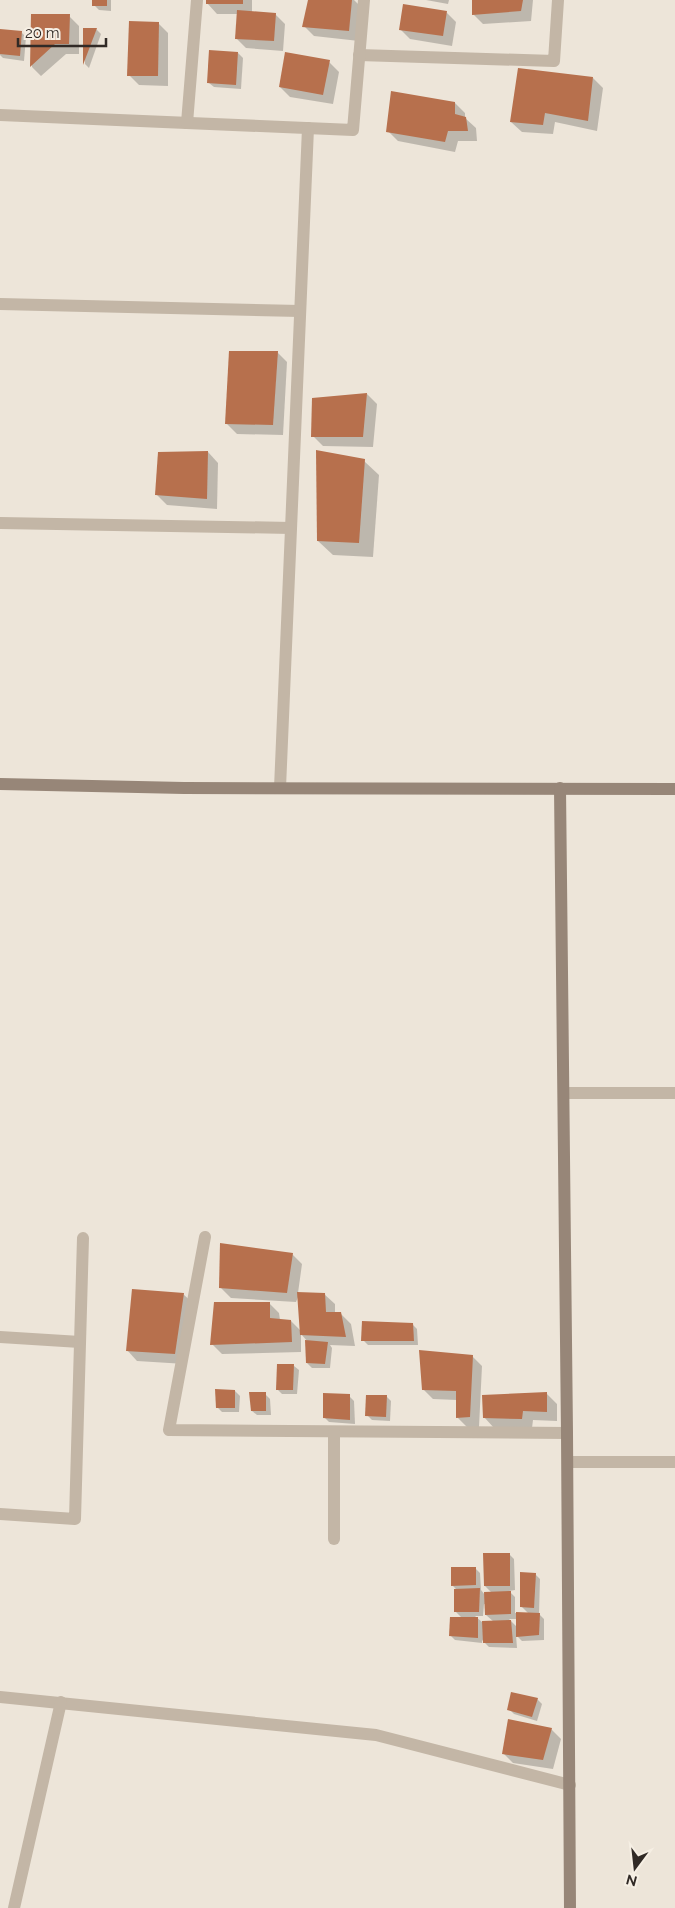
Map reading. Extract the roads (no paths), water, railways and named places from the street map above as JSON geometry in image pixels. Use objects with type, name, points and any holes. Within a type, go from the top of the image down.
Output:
[{"type":"street","points":[[187,123],[197,0]]},
{"type":"street","points":[[0,115],[353,130],[364,0]]},
{"type":"street","points":[[360,55],[554,61],[558,0]]},
{"type":"street","points":[[280,788],[308,128]]},
{"type":"street","points":[[0,304],[300,310]]},
{"type":"street","points":[[0,523],[291,528]]},
{"type":"street","points":[[0,784],[184,788],[675,789]]},
{"type":"street","points":[[560,788],[568,1434],[570,1908]]},
{"type":"street","points":[[564,1093],[675,1093]]},
{"type":"street","points":[[205,1237],[169,1430],[568,1434]]},
{"type":"street","points":[[0,1514],[74,1519],[83,1238]]},
{"type":"street","points":[[0,1337],[80,1342]]},
{"type":"street","points":[[334,1432],[334,1539]]},
{"type":"street","points":[[568,1462],[675,1462]]},
{"type":"street","points":[[0,1697],[376,1735],[570,1784]]},
{"type":"street","points":[[14,1908],[60,1702]]}]
